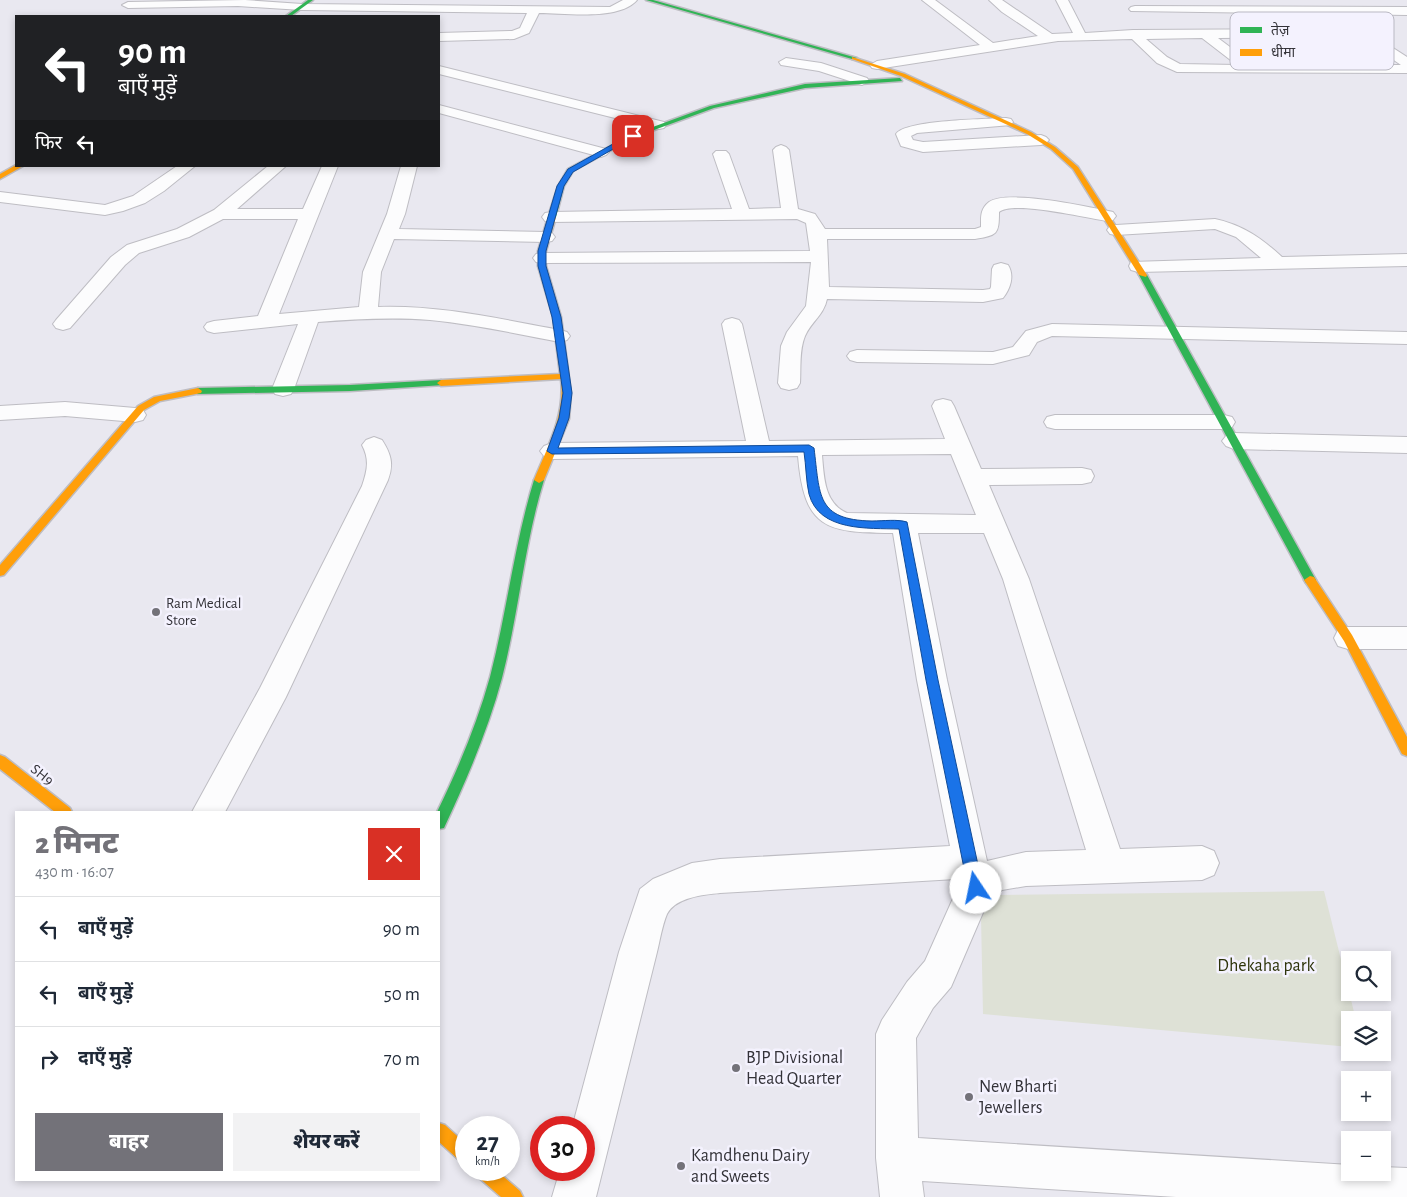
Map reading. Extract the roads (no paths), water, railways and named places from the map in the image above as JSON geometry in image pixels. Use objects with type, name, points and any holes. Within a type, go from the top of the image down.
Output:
[{"type":"street","points":[[128,5],[165,2],[238,2],[534,10],[610,10],[621,7],[631,0]]},
{"type":"street","points":[[648,0],[877,65],[912,79],[1041,140],[1054,148],[1076,168],[1138,266],[1312,585],[1348,638],[1407,750]]},
{"type":"street","points":[[928,0],[990,46]]},
{"type":"street","points":[[995,0],[1006,10],[1049,38]]},
{"type":"street","points":[[1062,0],[1080,35]]},
{"type":"street","points":[[1189,0],[1226,34]]},
{"type":"street","points":[[1249,0],[1263,10]]},
{"type":"street","points":[[290,15],[307,4]]},
{"type":"street","points":[[1131,5],[1200,10],[1405,12]]},
{"type":"street","points":[[1131,5],[1160,34]]},
{"type":"street","points":[[440,37],[514,34],[525,30],[534,10]]},
{"type":"street","points":[[1133,34],[1162,60],[1177,68],[1230,68]]},
{"type":"street","points":[[1206,34],[1230,52]]},
{"type":"street","points":[[877,65],[990,46],[1080,35],[1230,34]]},
{"type":"street","points":[[1394,54],[1407,63]]},
{"type":"street","points":[[786,62],[821,67],[862,81]]},
{"type":"street","points":[[1394,69],[1407,69]]},
{"type":"street","points":[[440,70],[660,125]]},
{"type":"street","points":[[440,820],[464,773],[496,678],[513,598],[527,514],[540,476],[552,451],[564,418],[567,393],[566,376],[560,336],[542,266],[542,258],[561,186],[570,170],[601,152],[660,125],[712,107],[805,86],[912,79]]},
{"type":"street","points":[[440,109],[601,152]]},
{"type":"street","points":[[1006,122],[914,129],[903,134],[906,143],[923,147],[1041,140]]},
{"type":"street","points":[[781,150],[790,213]]},
{"type":"street","points":[[721,154],[742,214]]},
{"type":"street","points":[[0,177],[18,167]]},
{"type":"street","points":[[0,198],[105,210],[139,200],[186,167]]},
{"type":"street","points":[[64,324],[118,261],[133,250],[183,233],[220,214],[277,167]]},
{"type":"street","points":[[266,322],[330,167]]},
{"type":"street","points":[[368,313],[372,272],[396,214],[410,167]]},
{"type":"street","points":[[818,234],[975,234],[986,232],[990,229],[990,211],[996,205],[1025,203],[1112,223],[1215,224],[1226,226],[1238,230],[1278,263]]},
{"type":"street","points":[[552,217],[790,213],[809,217],[815,223],[818,234],[819,293],[811,318],[793,340],[789,383]]},
{"type":"street","points":[[220,214],[309,214]]},
{"type":"street","points":[[387,234],[546,237]]},
{"type":"street","points":[[542,258],[819,256]]},
{"type":"street","points":[[1138,266],[1407,260]]},
{"type":"street","points":[[819,293],[983,296],[996,294],[1001,287],[1001,269]]},
{"type":"street","points":[[214,327],[368,313],[413,313],[560,336]]},
{"type":"street","points":[[283,389],[310,318]]},
{"type":"street","points":[[732,324],[759,449]]},
{"type":"street","points":[[857,356],[993,358],[1022,351],[1026,339],[1038,332],[1052,330],[1174,331],[1407,338]]},
{"type":"street","points":[[0,572],[109,443],[141,408],[158,399],[185,392],[350,388],[566,376]]},
{"type":"street","points":[[943,406],[1016,578],[1108,866]]},
{"type":"street","points":[[0,413],[65,409],[135,415]]},
{"type":"street","points":[[1055,422],[1229,431],[1407,445]]},
{"type":"street","points":[[209,811],[271,697],[374,486],[381,465],[380,455],[374,445]]},
{"type":"street","points":[[552,451],[960,446]]},
{"type":"street","points":[[809,448],[815,495],[824,509],[836,519],[857,524],[994,524]]},
{"type":"street","points":[[973,477],[1082,476]]},
{"type":"street","points":[[904,525],[932,680],[973,875],[958,932],[938,974],[920,995],[896,1034],[899,1178],[1407,1190]]},
{"type":"street","points":[[1348,638],[1407,638]]},
{"type":"street","name":"SH9","points":[[0,761],[64,811]]},
{"type":"street","points":[[595,1118],[653,902],[666,891],[692,880],[720,876],[994,875],[1026,869],[1202,863]]},
{"type":"street","points":[[440,1132],[455,1145]]},
{"type":"street","points":[[496,1181],[514,1197]]},
{"type":"street","points":[[574,1197],[578,1181]]},
{"type":"place","name":"Ram Medical Store","points":[[156,612]]},
{"type":"place","name":"BJP Divisional Head Quarter","points":[[736,1068]]},
{"type":"place","name":"New Bharti Jewellers","points":[[969,1097]]},
{"type":"place","name":"Kamdhenu Dairy and Sweets","points":[[681,1166]]},
{"type":"park label","name":"Dhekaha park","points":[[1266,966]]}]
